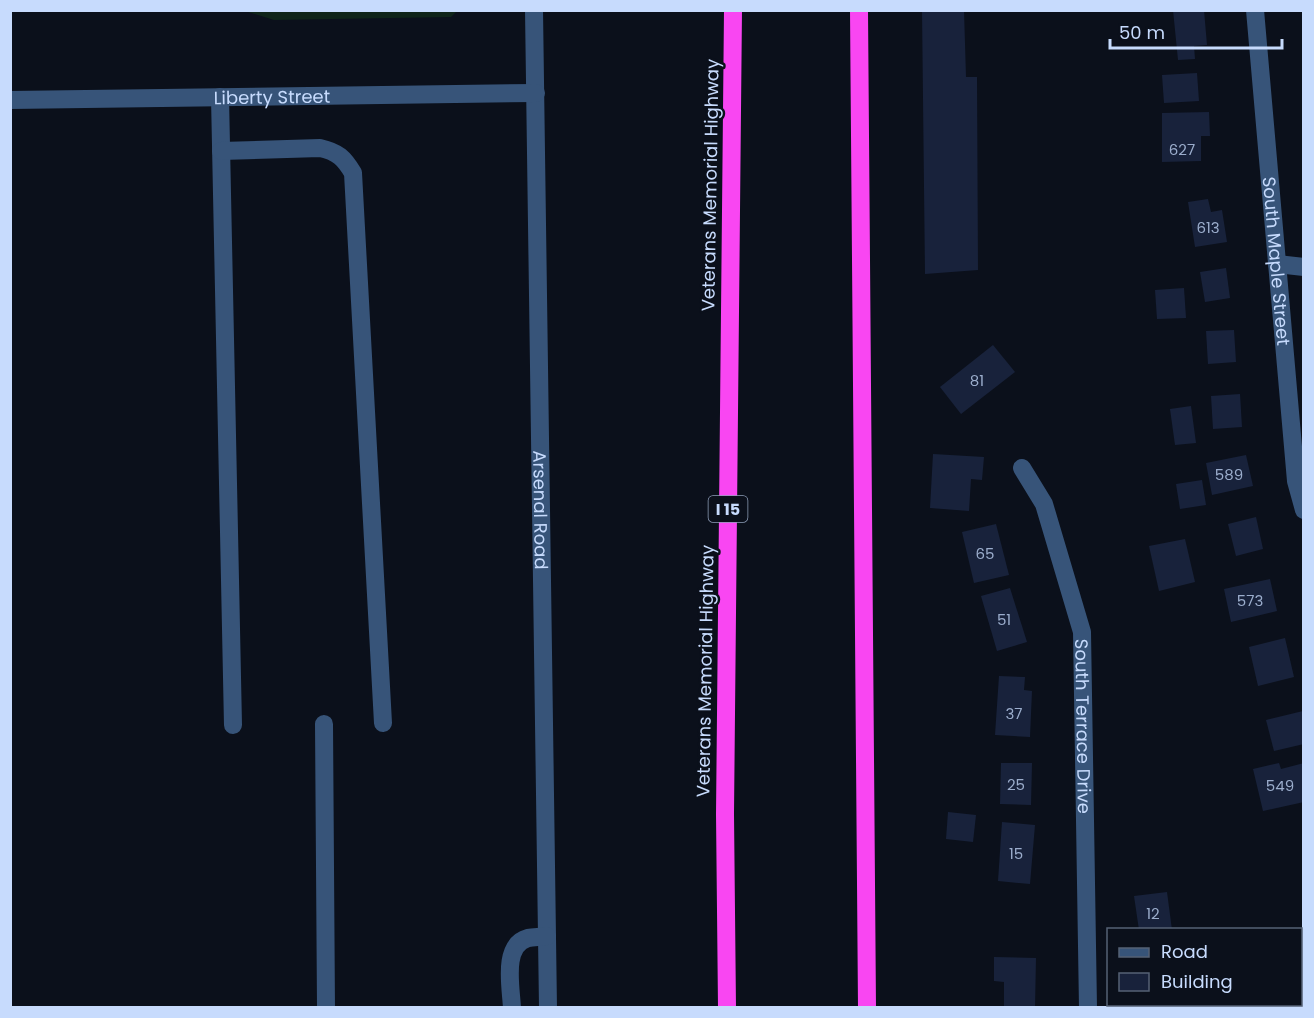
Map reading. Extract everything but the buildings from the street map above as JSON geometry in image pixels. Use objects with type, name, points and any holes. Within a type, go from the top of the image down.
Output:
[{"type":"highway","name":"Veterans Memorial Highway","points":[[727,1008],[725,814],[733,10]]},
{"type":"highway","points":[[859,10],[867,1008]]},
{"type":"street","name":"Arsenal Road","points":[[534,10],[548,1008]]},
{"type":"street","name":"South Maple Street","points":[[1255,10],[1296,481],[1304,510]]},
{"type":"street","name":"Liberty Street","points":[[10,100],[536,93]]},
{"type":"street","points":[[220,97],[233,725]]},
{"type":"street","points":[[221,151],[320,148],[334,151],[344,158],[353,173],[383,723]]},
{"type":"street","points":[[1277,264],[1304,267]]},
{"type":"street","name":"South Terrace Drive","points":[[1022,468],[1044,504],[1082,632],[1088,1001]]},
{"type":"street","points":[[324,724],[326,1008]]},
{"type":"street","points":[[512,1008],[510,966],[514,948],[526,939],[547,936]]},
{"type":"green space","points":[[457,10],[451,17],[274,20],[245,11]]}]
